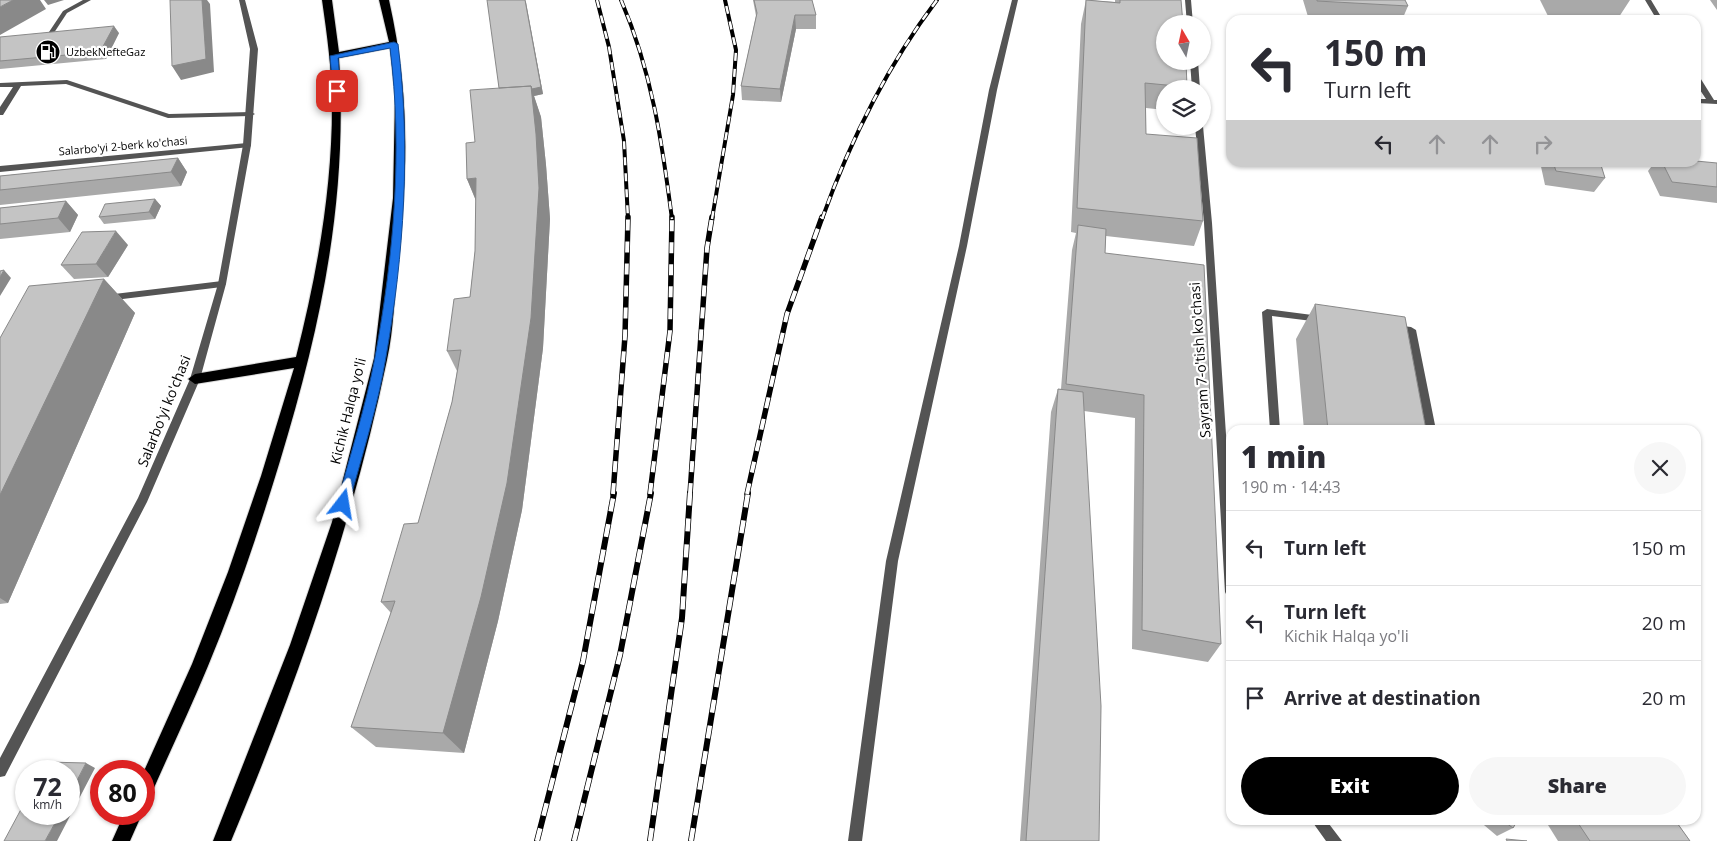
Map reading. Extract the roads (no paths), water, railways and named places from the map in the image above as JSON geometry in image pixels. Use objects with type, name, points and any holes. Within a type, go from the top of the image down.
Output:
[{"type":"highway","points":[[155,766],[200,665],[247,540],[303,361],[334,208],[338,109],[327,0]]},
{"type":"highway","name":"Kichik Halqa yo'li","points":[[222,841],[242,794],[298,645],[332,541],[381,358],[399,198],[400,96],[394,44],[384,0]]},
{"type":"highway","points":[[334,56],[394,44]]},
{"type":"highway","points":[[195,379],[303,361]]},
{"type":"highway","points":[[121,841],[129,825]]},
{"type":"street","points":[[44,44],[65,12],[88,0]]},
{"type":"street","name":"Salarbo'yi ko'chasi","points":[[2,765],[143,499],[195,379],[222,284],[251,114],[254,49],[242,0]]},
{"type":"street","points":[[855,841],[892,561],[963,246],[993,90],[1015,0]]},
{"type":"street","points":[[1188,0],[1189,15]]},
{"type":"street","points":[[1648,0],[1657,15]]},
{"type":"street","points":[[0,85],[67,82],[168,116],[251,114]]},
{"type":"street","points":[[0,113],[19,83]]},
{"type":"street","points":[[1701,85],[1714,102]]},
{"type":"street","points":[[1701,101],[1714,102]]},
{"type":"street","name":"Sayram 7-o'tish ko'chasi","points":[[1200,135],[1208,223],[1226,512]]},
{"type":"street","name":"Salarbo'yi 2-berk ko'chasi","points":[[0,169],[247,145]]},
{"type":"street","points":[[93,299],[222,284]]},
{"type":"street","points":[[1275,425],[1267,312],[1334,321]]},
{"type":"street","points":[[1382,327],[1411,330],[1430,425]]},
{"type":"street","points":[[1321,825],[1331,839]]},
{"type":"railway","points":[[597,0],[609,47],[624,141],[628,218]]},
{"type":"railway","points":[[621,0],[632,27],[648,81],[660,135],[672,219]]},
{"type":"railway","points":[[712,219],[733,95],[736,50],[725,0]]},
{"type":"railway","points":[[822,219],[845,161],[871,105],[902,51],[937,0]]},
{"type":"railway","points":[[690,494],[707,248],[712,217]]},
{"type":"railway","points":[[747,494],[787,314],[822,217]]},
{"type":"railway","points":[[613,494],[625,336],[628,218]]},
{"type":"railway","points":[[650,494],[670,331],[672,219]]},
{"type":"railway","points":[[537,841],[583,661],[614,493]]},
{"type":"railway","points":[[574,841],[620,655],[651,493]]},
{"type":"railway","points":[[650,841],[682,618],[690,493]]},
{"type":"railway","points":[[691,841],[748,493]]},
{"type":"place","name":"UzbekNefteGaz","points":[[48,52]]}]
